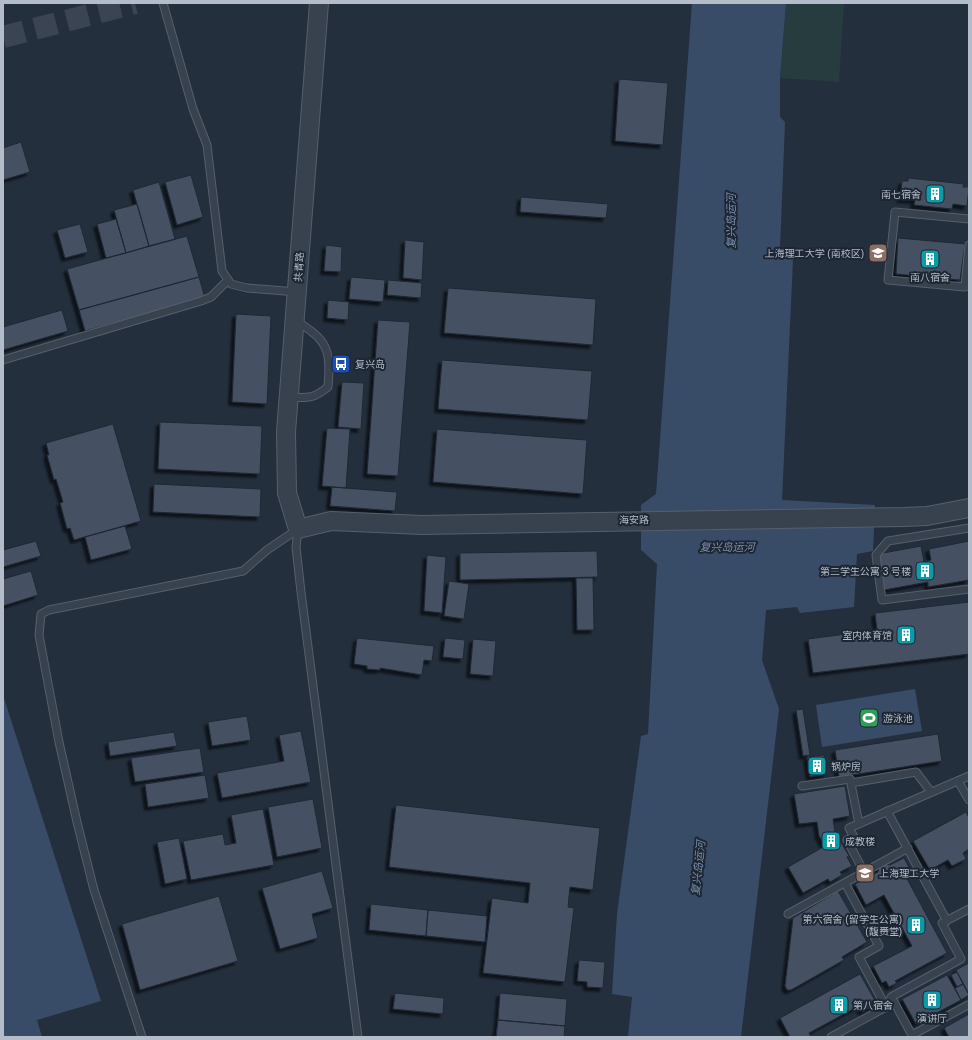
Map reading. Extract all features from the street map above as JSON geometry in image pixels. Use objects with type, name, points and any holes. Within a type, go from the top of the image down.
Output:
[{"type":"street","name":"共青路","points":[[298,529],[287,493],[286,432],[319,3]]},
{"type":"street","name":"海安路","points":[[298,529],[331,521],[422,525],[927,516],[969,508]]},
{"type":"lane","points":[[163,3],[193,109],[207,144],[222,271],[227,280],[232,284],[247,288],[297,292]]},
{"type":"lane","points":[[969,219],[895,212],[888,280],[965,288],[969,245]]},
{"type":"lane","points":[[3,360],[201,301],[211,297],[227,280]]},
{"type":"lane","points":[[288,397],[309,398],[318,395],[328,388],[330,361],[327,351],[314,332],[295,320]]},
{"type":"lane","points":[[969,528],[888,541],[876,555],[882,600],[969,589]]},
{"type":"lane","points":[[142,1037],[94,890],[79,829],[59,742],[39,635],[41,614],[49,610],[243,571],[267,550],[298,529]]},
{"type":"lane","points":[[298,529],[296,547],[301,592],[358,1037]]},
{"type":"lane","points":[[851,783],[916,772],[931,792]]},
{"type":"lane","points":[[864,872],[847,840],[854,837],[849,828],[969,776]]},
{"type":"lane","points":[[802,786],[850,779],[859,824]]},
{"type":"lane","points":[[958,780],[969,800]]},
{"type":"lane","points":[[887,811],[947,921]]},
{"type":"lane","points":[[788,914],[908,848]]},
{"type":"lane","points":[[845,883],[879,946],[859,957],[886,1007]]},
{"type":"lane","points":[[968,1004],[912,1036],[891,996],[961,959],[942,923],[969,909]]},
{"type":"lane","points":[[831,1037],[894,1002]]},
{"type":"green space","points":[[786,3],[844,3],[839,82],[780,78]]},
{"type":"water","name":"复兴岛运河","points":[[692,3],[786,3],[780,78],[780,117],[785,122],[780,248],[793,259],[782,500],[875,505],[873,551],[857,554],[854,607],[800,613],[797,607],[766,610],[762,660],[779,709],[741,1037],[628,1037],[632,997],[612,994],[617,914],[641,736],[648,734],[657,564],[641,550],[641,505],[656,494]]},
{"type":"water","name":"游泳池","points":[[915,689],[922,731],[822,747],[816,705]]},
{"type":"water","points":[[3,695],[101,1001],[37,1020],[42,1037],[3,1037]]},
{"type":"building","points":[[619,79],[668,83],[663,145],[615,141]]},
{"type":"building","points":[[21,142],[30,172],[3,180],[3,148]]},
{"type":"building","points":[[191,175],[203,217],[177,225],[165,182]]},
{"type":"building","name":"南七宿舍","points":[[908,178],[964,184],[963,187],[969,187],[967,206],[953,204],[952,209],[914,205],[915,200],[900,199],[902,181],[908,181]]},
{"type":"building","points":[[159,182],[175,239],[149,246],[133,190]]},
{"type":"building","points":[[521,197],[608,204],[606,218],[520,212]]},
{"type":"building","points":[[137,204],[149,246],[126,253],[114,210]]},
{"type":"building","points":[[116,219],[126,253],[106,258],[97,224]]},
{"type":"building","points":[[80,224],[88,252],[65,258],[57,230]]},
{"type":"building","points":[[187,236],[199,277],[79,310],[67,269]]},
{"type":"building","name":"南八宿舍","points":[[898,238],[965,244],[960,280],[896,274]]},
{"type":"building","points":[[405,240],[424,242],[422,280],[403,278]]},
{"type":"building","points":[[326,245],[342,247],[341,272],[324,271]]},
{"type":"building","points":[[199,277],[205,298],[85,331],[79,310]]},
{"type":"building","points":[[351,277],[385,280],[383,302],[349,299]]},
{"type":"building","points":[[388,280],[422,283],[421,298],[387,295]]},
{"type":"building","points":[[448,288],[596,299],[593,345],[444,333]]},
{"type":"building","points":[[328,300],[349,302],[348,320],[327,318]]},
{"type":"building","points":[[62,310],[68,331],[3,350],[3,327]]},
{"type":"building","points":[[236,314],[271,316],[267,404],[232,402]]},
{"type":"building","points":[[378,320],[410,322],[398,476],[367,474]]},
{"type":"building","points":[[442,360],[592,371],[588,420],[438,409]]},
{"type":"building","points":[[342,382],[364,383],[361,429],[338,427]]},
{"type":"building","points":[[160,422],[262,426],[260,474],[158,469]]},
{"type":"building","points":[[113,424],[141,521],[74,540],[70,528],[67,529],[60,503],[63,502],[56,479],[54,480],[47,455],[49,455],[46,443]]},
{"type":"building","points":[[327,428],[350,429],[346,488],[322,486]]},
{"type":"building","points":[[437,429],[587,440],[583,494],[433,482]]},
{"type":"building","points":[[154,484],[261,489],[260,517],[153,512]]},
{"type":"building","points":[[332,487],[397,492],[395,511],[330,506]]},
{"type":"building","points":[[125,526],[132,549],[91,560],[85,537]]},
{"type":"building","points":[[36,541],[41,556],[3,567],[3,550]]},
{"type":"building","name":"第二学生公寓 3 号楼","points":[[969,541],[969,580],[928,587],[928,582],[884,590],[878,554],[921,546],[924,562],[931,560],[929,549]]},
{"type":"building","points":[[597,551],[598,577],[460,580],[460,553]]},
{"type":"building","points":[[427,555],[446,557],[442,613],[424,611]]},
{"type":"building","points":[[31,571],[38,595],[3,606],[3,579]]},
{"type":"building","points":[[576,578],[593,578],[594,630],[577,630]]},
{"type":"building","points":[[449,581],[469,584],[464,619],[444,616]]},
{"type":"building","name":"室内体育馆","points":[[969,602],[969,654],[813,673],[808,639],[877,630],[875,613]]},
{"type":"building","points":[[357,638],[434,646],[432,661],[424,660],[422,675],[380,668],[380,670],[367,669],[367,666],[354,664]]},
{"type":"building","points":[[445,638],[465,640],[463,659],[443,657]]},
{"type":"building","points":[[473,639],[496,641],[493,676],[470,674]]},
{"type":"building","points":[[803,709],[810,755],[803,756],[796,710]]},
{"type":"building","points":[[247,716],[251,740],[212,746],[208,722]]},
{"type":"building","points":[[301,731],[311,782],[222,798],[217,773],[284,761],[279,735]]},
{"type":"building","points":[[174,732],[177,746],[110,756],[108,742]]},
{"type":"building","points":[[938,734],[942,761],[839,777],[835,750]]},
{"type":"building","points":[[200,748],[204,772],[135,782],[131,758]]},
{"type":"building","name":"锅炉房","points":[[824,755],[827,774],[810,777],[807,757]]},
{"type":"building","points":[[205,775],[209,798],[148,807],[145,784]]},
{"type":"building","name":"成教楼","points":[[845,786],[850,816],[833,819],[835,832],[849,856],[847,857],[852,866],[840,872],[842,875],[830,882],[828,879],[803,893],[788,867],[825,846],[819,836],[817,822],[799,824],[794,794]]},
{"type":"building","points":[[313,799],[322,848],[277,857],[268,807]]},
{"type":"building","points":[[396,805],[600,828],[593,890],[570,887],[568,907],[574,908],[565,982],[483,973],[492,898],[528,903],[530,883],[389,867]]},
{"type":"building","points":[[263,809],[274,865],[191,880],[183,841],[223,834],[225,845],[236,843],[231,815]]},
{"type":"building","points":[[966,812],[969,818],[969,849],[963,853],[966,859],[952,866],[948,860],[930,870],[913,841]]},
{"type":"building","points":[[179,838],[187,879],[165,884],[157,842]]},
{"type":"building","name":"第六宿舍 (留学生公寓) (馥赉堂)","points":[[904,858],[911,871],[905,875],[947,953],[895,981],[897,983],[889,987],[886,981],[882,983],[873,966],[912,946],[884,895],[866,905],[855,884],[878,872],[879,867],[885,864],[890,865]]},
{"type":"building","points":[[322,871],[333,908],[312,914],[318,938],[280,949],[262,888]]},
{"type":"building","points":[[838,891],[867,942],[842,957],[844,960],[791,990],[787,990],[785,986],[793,918]]},
{"type":"building","points":[[219,896],[238,961],[140,990],[122,924]]},
{"type":"building","points":[[371,904],[428,910],[426,936],[369,930]]},
{"type":"building","points":[[428,910],[487,916],[485,942],[426,936]]},
{"type":"building","points":[[579,960],[605,962],[603,988],[587,987],[587,982],[577,981]]},
{"type":"building","points":[[969,963],[969,994],[956,970]]},
{"type":"building","points":[[957,972],[963,984],[957,987],[951,975]]},
{"type":"building","name":"第八宿舍","points":[[860,974],[877,1004],[862,1012],[859,1006],[809,1033],[811,1037],[790,1037],[780,1018]]},
{"type":"building","name":"演讲厅","points":[[947,975],[961,1000],[916,1024],[902,999]]},
{"type":"building","points":[[963,984],[969,995],[961,1000],[955,988]]},
{"type":"building","points":[[395,993],[444,998],[443,1014],[393,1009]]},
{"type":"building","points":[[500,993],[567,999],[565,1026],[498,1020]]},
{"type":"building","points":[[969,1014],[969,1037],[949,1037],[944,1028]]},
{"type":"building","points":[[498,1020],[565,1026],[564,1037],[496,1037]]},
{"type":"tunnel","points":[[3,37],[135,3]]},
{"type":"place","name":"南七宿舍","points":[[935,194]]},
{"type":"place","name":"上海理工大学 (南校区)","points":[[878,253]]},
{"type":"place","name":"南八宿舍","points":[[930,259]]},
{"type":"place","name":"复兴岛","points":[[341,364]]},
{"type":"place","name":"第二学生公寓 3 号楼","points":[[925,571]]},
{"type":"place","name":"室内体育馆","points":[[906,635]]},
{"type":"place","name":"游泳池","points":[[869,718]]},
{"type":"place","name":"锅炉房","points":[[817,766]]},
{"type":"place","name":"成教楼","points":[[831,841]]},
{"type":"place","name":"上海理工大学","points":[[865,873]]},
{"type":"place","name":"第六宿舍 (留学生公寓) (馥赉堂)","points":[[916,925]]},
{"type":"place","name":"演讲厅","points":[[932,1000]]},
{"type":"place","name":"第八宿舍","points":[[839,1005]]}]
